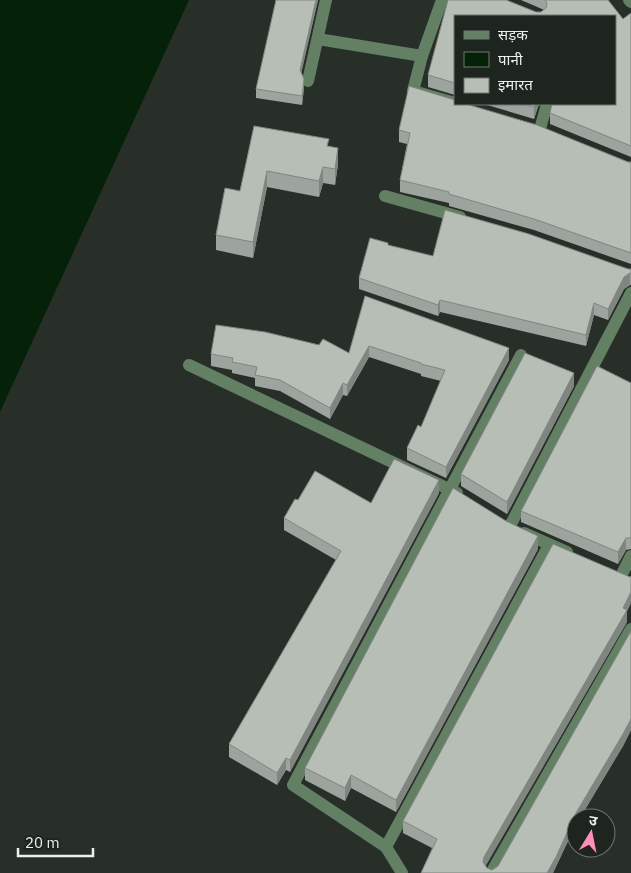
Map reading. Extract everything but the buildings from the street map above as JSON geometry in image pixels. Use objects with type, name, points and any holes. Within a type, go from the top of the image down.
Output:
[{"type":"street","points":[[308,81],[326,0]]},
{"type":"street","points":[[442,0],[422,56],[413,90],[454,103]]},
{"type":"street","points":[[318,39],[422,56]]},
{"type":"street","points":[[540,129],[547,105]]},
{"type":"street","points":[[386,196],[474,221]]},
{"type":"street","points":[[510,526],[631,293]]},
{"type":"street","points":[[402,873],[386,847],[293,786],[521,355]]},
{"type":"street","points":[[189,365],[466,498]]},
{"type":"street","points":[[571,373],[587,379]]},
{"type":"street","points":[[496,517],[548,546],[576,556]]},
{"type":"street","points":[[386,847],[548,546]]},
{"type":"street","points":[[622,574],[631,556]]},
{"type":"street","points":[[490,873],[631,629]]},
{"type":"water","points":[[0,0],[189,0],[0,412]]}]
